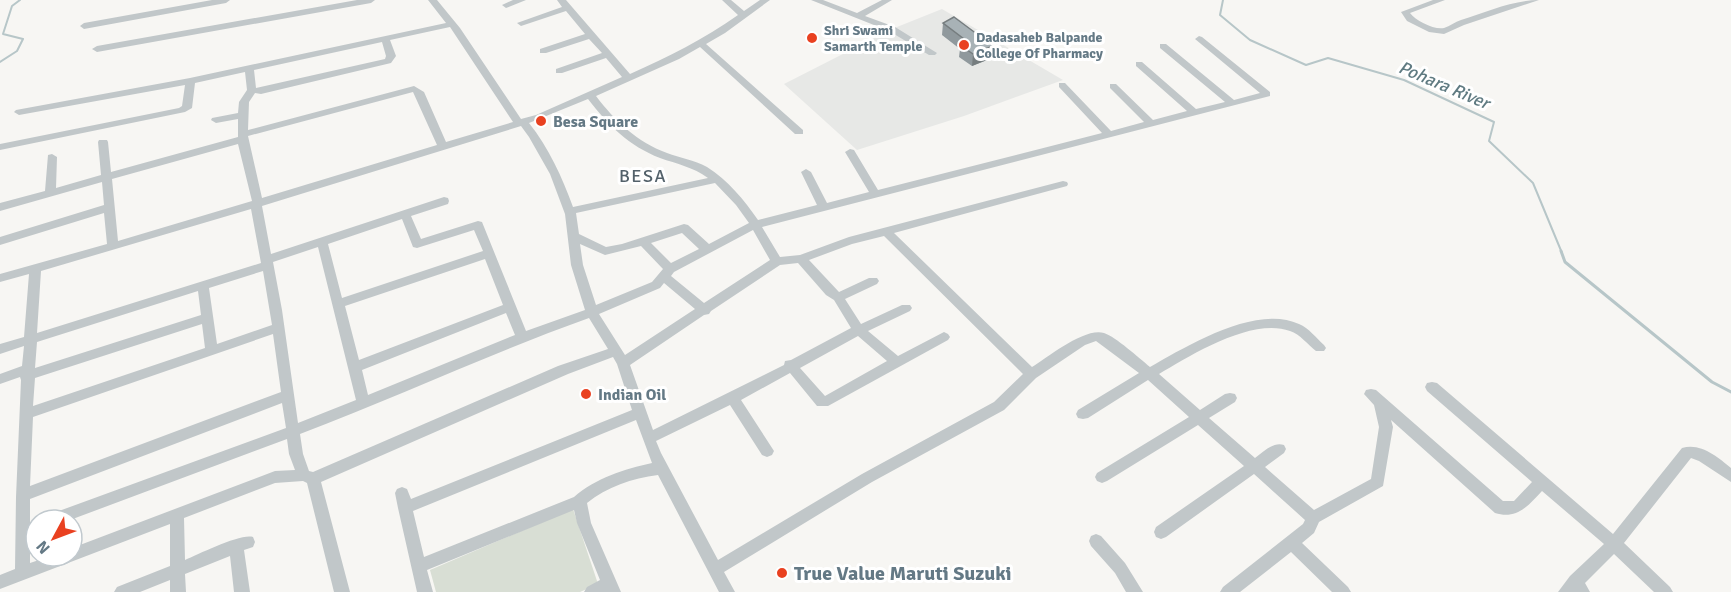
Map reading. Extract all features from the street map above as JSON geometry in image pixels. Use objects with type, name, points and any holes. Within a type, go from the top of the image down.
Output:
[{"type":"street","points":[[84,27],[226,0]]},
{"type":"street","points":[[97,49],[371,0]]},
{"type":"street","points":[[432,0],[452,24],[521,123],[534,136],[555,174],[570,212],[577,265],[592,312],[619,357],[661,468],[727,592]]},
{"type":"street","points":[[506,5],[522,0]]},
{"type":"street","points":[[561,0],[628,78]]},
{"type":"street","points":[[726,0],[744,16]]},
{"type":"street","points":[[0,278],[257,204],[521,123],[628,78],[700,43],[766,0]]},
{"type":"street","points":[[815,0],[833,3],[858,16],[892,29],[932,53]]},
{"type":"street","points":[[858,16],[888,0]]},
{"type":"street","points":[[1441,0],[1405,12],[1410,19],[1431,30],[1444,31],[1535,0]]},
{"type":"street","points":[[1506,0],[1515,5]]},
{"type":"street","points":[[521,23],[568,8]]},
{"type":"street","points":[[19,112],[190,81],[452,24]]},
{"type":"street","points":[[543,51],[591,35]]},
{"type":"street","points":[[252,90],[261,91],[388,61],[391,56],[385,38]]},
{"type":"street","points":[[84,508],[364,404],[522,337],[592,312],[656,285],[667,273],[754,225],[1268,94],[1199,39]]},
{"type":"street","points":[[700,43],[800,132]]},
{"type":"street","points":[[1162,46],[1232,103]]},
{"type":"street","points":[[559,71],[608,54]]},
{"type":"street","points":[[1139,64],[1193,112]]},
{"type":"street","points":[[249,68],[252,90],[244,102],[244,136],[267,263],[296,454],[308,477],[342,592]]},
{"type":"street","points":[[0,147],[182,110],[186,108],[190,81]]},
{"type":"street","points":[[1062,85],[1108,134]]},
{"type":"street","points":[[1113,86],[1149,123]]},
{"type":"street","points":[[0,207],[414,88],[419,92],[443,146]]},
{"type":"street","points":[[590,94],[609,122],[623,134],[640,145],[665,156],[690,161],[729,189],[777,261]]},
{"type":"street","points":[[216,120],[243,115]]},
{"type":"street","points":[[103,142],[113,246]]},
{"type":"street","points":[[850,152],[875,194]]},
{"type":"street","points":[[50,193],[52,157]]},
{"type":"street","points":[[806,172],[824,208]]},
{"type":"street","points":[[570,212],[717,179]]},
{"type":"street","points":[[84,551],[275,477],[308,477],[563,370],[619,357],[705,311],[777,261],[801,259],[849,241],[888,233],[1063,184]]},
{"type":"street","points":[[0,349],[203,286],[322,242],[444,201]]},
{"type":"street","points":[[0,241],[110,207]]},
{"type":"street","points":[[405,214],[417,244],[478,225],[522,337]]},
{"type":"street","points":[[574,236],[605,250],[643,242],[684,228],[707,249]]},
{"type":"street","points":[[888,233],[1031,374]]},
{"type":"street","points":[[322,242],[340,303],[364,404]]},
{"type":"street","points":[[643,242],[667,273],[705,311]]},
{"type":"street","points":[[340,303],[490,253]]},
{"type":"street","points":[[801,259],[830,292],[838,297],[859,330],[897,362]]},
{"type":"street","points":[[25,508],[23,495],[27,373],[35,268]]},
{"type":"street","points":[[838,297],[873,281]]},
{"type":"street","points":[[203,286],[211,349]]},
{"type":"street","points":[[355,367],[510,306]]},
{"type":"street","points":[[649,438],[906,308]]},
{"type":"street","points":[[0,380],[206,318]]},
{"type":"street","points":[[1083,414],[1201,344],[1255,326],[1294,327],[1320,348]]},
{"type":"street","points":[[26,414],[277,328]]},
{"type":"street","points":[[714,570],[867,478],[999,406],[1031,374],[1081,342],[1095,336],[1102,337],[1150,375],[1313,518]]},
{"type":"street","points":[[790,365],[822,402],[828,401],[944,337]]},
{"type":"street","points":[[1432,387],[1614,544],[1665,592]]},
{"type":"street","points":[[23,495],[288,395]]},
{"type":"street","points":[[732,397],[767,451]]},
{"type":"street","points":[[1102,477],[1201,419],[1230,398]]},
{"type":"street","points":[[1232,591],[1309,528],[1313,518],[1378,482],[1386,426],[1376,398],[1500,508],[1517,507],[1542,481]]},
{"type":"street","points":[[425,592],[404,501],[640,413]]},
{"type":"street","points":[[1161,532],[1279,449]]},
{"type":"street","points":[[1575,588],[1614,544],[1687,452],[1693,451],[1708,459],[1731,476]]},
{"type":"street","points":[[419,566],[579,501],[586,494],[625,477],[661,468]]},
{"type":"street","points":[[579,501],[584,523],[611,588],[592,592]]},
{"type":"street","points":[[177,516],[180,569],[178,592]]},
{"type":"street","points":[[1096,541],[1120,568],[1135,592]]},
{"type":"street","points":[[1291,542],[1343,592]]},
{"type":"street","points":[[122,592],[242,544],[242,592]]},
{"type":"street","points":[[24,573],[25,568]]},
{"type":"street","points":[[0,582],[38,568]]},
{"type":"shaded area","points":[[942,9],[1063,80],[964,116],[857,150],[784,84],[892,29]]},
{"type":"shaded area","points":[[573,509],[598,584],[580,592],[436,592],[430,570]]},
{"type":"building","points":[[954,17],[993,46],[973,54],[960,45],[968,42],[943,23]]},
{"type":"waterway","points":[[0,62],[17,51],[23,39],[3,34],[12,6],[20,0]]},
{"type":"waterway","name":"Pohara River","points":[[1223,0],[1220,15],[1250,40],[1306,65],[1328,58],[1404,80],[1494,122],[1489,141],[1533,183],[1562,253]]},
{"type":"waterway","name":"Pohara River","points":[[1561,251],[1565,262],[1712,382],[1731,392]]},
{"type":"place","name":"Shri Swami Samarth Temple","points":[[812,38]]},
{"type":"place","name":"Dadasaheb Balpande College Of Pharmacy","points":[[964,45]]},
{"type":"place","name":"Besa Square","points":[[541,121]]},
{"type":"place","name":"Indian Oil","points":[[586,394]]},
{"type":"place","name":"True Value Maruti Suzuki","points":[[782,573]]},
{"type":"district","name":"BESA","points":[[643,176]]}]
